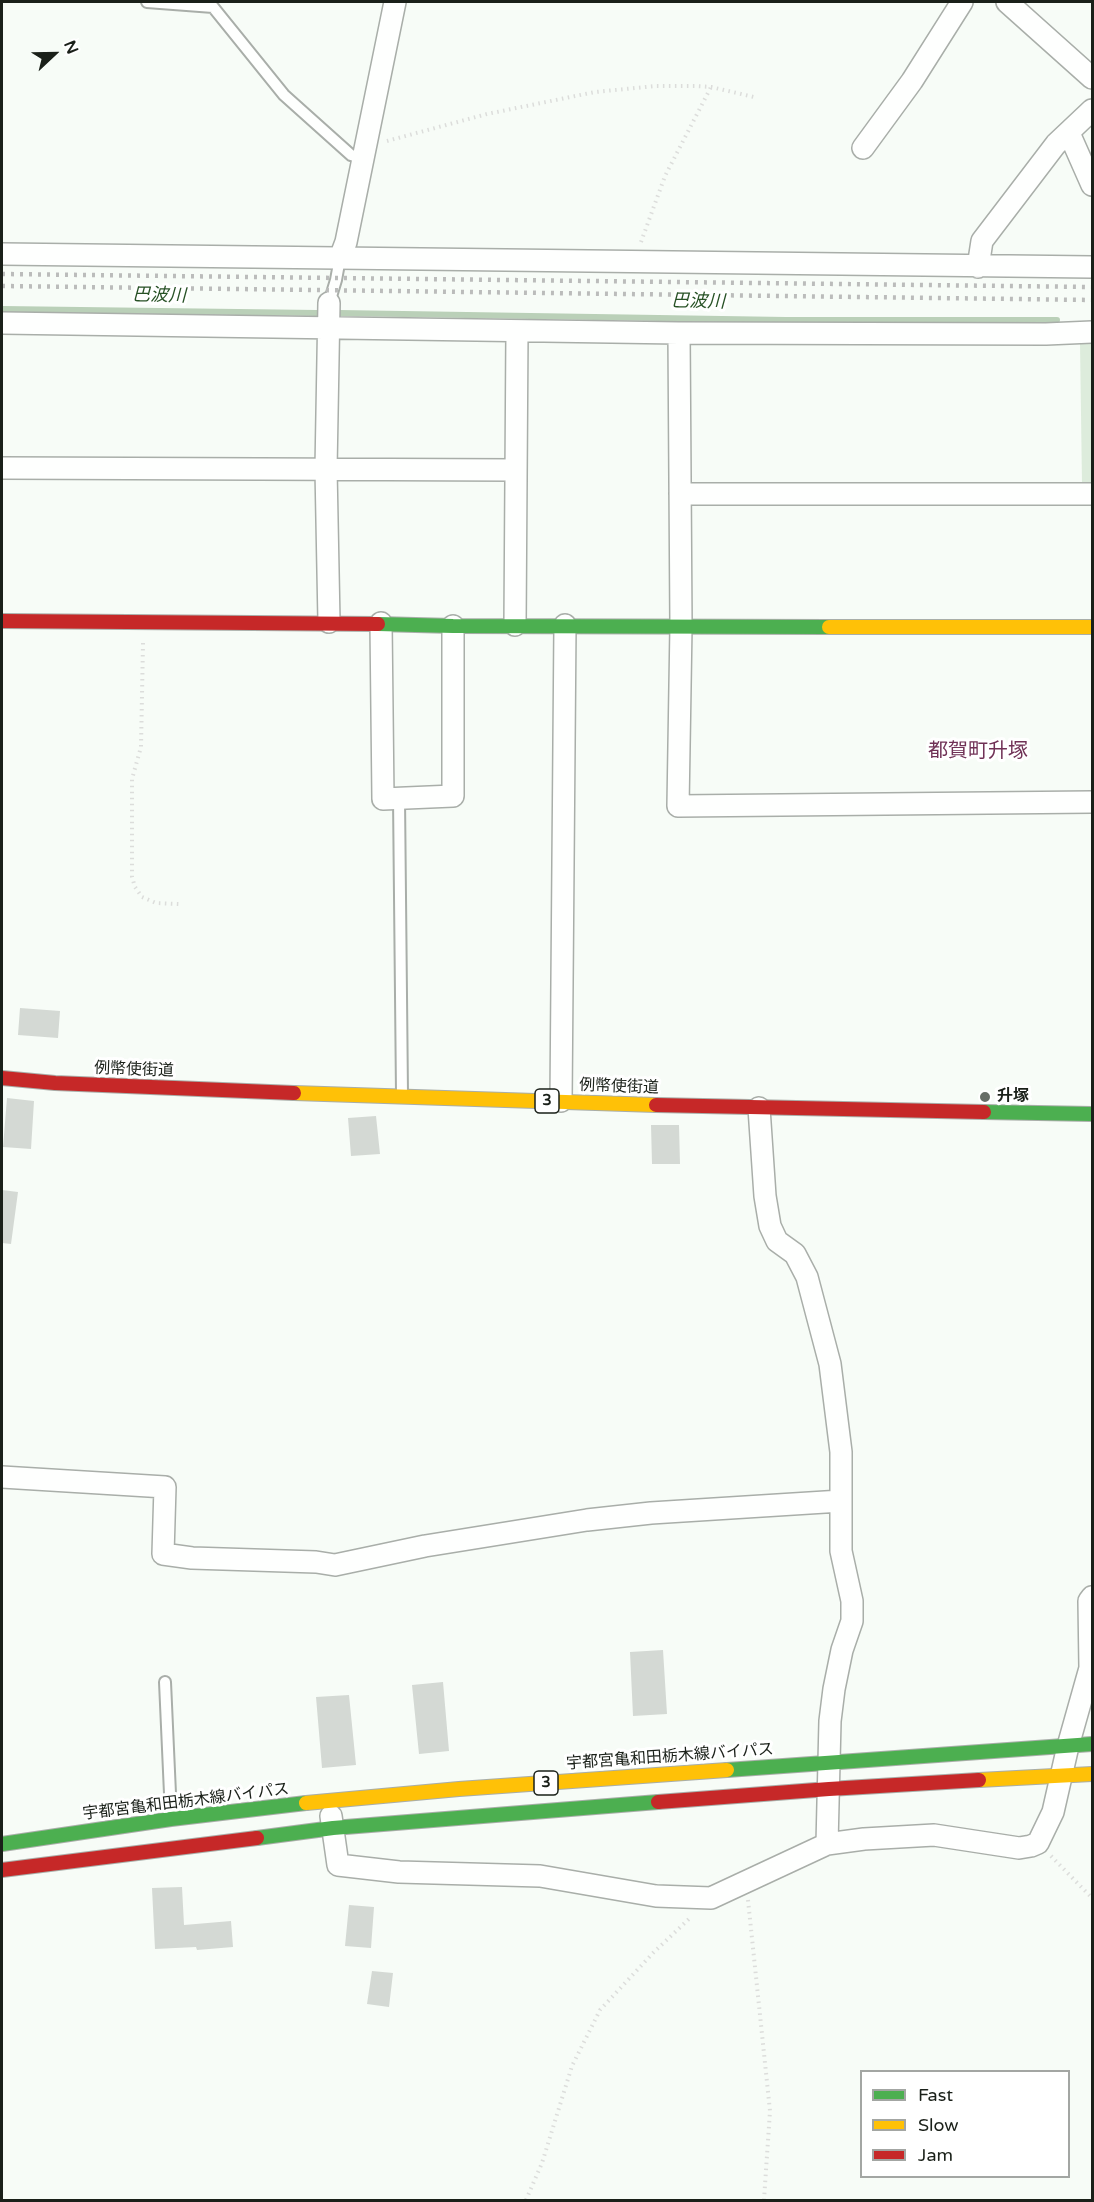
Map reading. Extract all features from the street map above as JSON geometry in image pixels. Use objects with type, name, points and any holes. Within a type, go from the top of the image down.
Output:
[{"type":"main road","points":[[2,621],[329,622],[453,626],[1092,627]]},
{"type":"main road","name":"例幣使街道","points":[[2,1078],[55,1083],[402,1097],[759,1108],[1092,1114]]},
{"type":"main road","name":"宇都宮亀和田栃木線バイパス","points":[[2,1844],[171,1819],[329,1800],[1092,1744]]},
{"type":"main road","name":"3","points":[[2,1870],[333,1828],[464,1816],[829,1789],[1092,1774]]},
{"type":"street","points":[[340,258],[346,242],[395,2]]},
{"type":"street","points":[[863,148],[912,81],[962,2]]},
{"type":"street","points":[[1007,2],[1092,78]]},
{"type":"street","points":[[978,267],[982,241],[1056,144],[1092,110]]},
{"type":"street","points":[[1069,134],[1092,185]]},
{"type":"street","points":[[2,254],[1092,267]]},
{"type":"street","points":[[329,303],[326,470],[329,622]]},
{"type":"street","points":[[2,322],[679,333],[1092,332]]},
{"type":"street","points":[[515,625],[517,331]]},
{"type":"street","points":[[679,333],[681,626],[678,806],[1092,802]]},
{"type":"street","points":[[2,468],[515,470]]},
{"type":"street","points":[[680,494],[1092,494]]},
{"type":"street","points":[[381,623],[383,799],[453,795],[453,626]]},
{"type":"street","points":[[561,1101],[565,625]]},
{"type":"street","points":[[759,1108],[765,1196],[770,1226],[777,1241],[795,1254],[807,1277],[830,1364],[841,1452],[841,1551],[852,1601],[852,1620],[842,1650],[830,1721],[827,1844]]},
{"type":"street","points":[[2,1477],[165,1487],[163,1554],[192,1558],[316,1562],[335,1565],[425,1546],[587,1520],[651,1513],[841,1502]]},
{"type":"street","points":[[329,1800],[338,1865],[399,1872],[540,1876],[656,1896],[711,1898],[827,1844],[864,1839],[934,1835],[1019,1848],[1038,1843],[1053,1812],[1068,1746],[1090,1668],[1089,1601],[1092,1597]]},
{"type":"lane","points":[[147,2],[211,4],[284,95],[351,155],[365,150]]},
{"type":"lane","points":[[329,303],[340,258]]},
{"type":"lane","points":[[399,798],[402,1097]]},
{"type":"lane","points":[[165,1682],[171,1819]]},
{"type":"path","points":[[365,150],[386,141],[487,114],[595,92],[656,86],[711,87],[754,97]]},
{"type":"path","points":[[639,261],[640,247],[665,176],[711,87]]},
{"type":"path","points":[[143,622],[141,747],[132,778],[132,877],[142,897],[156,903],[178,904]]},
{"type":"path","points":[[1038,1843],[1092,1898]]},
{"type":"path","points":[[746,1882],[770,2110],[764,2200]]},
{"type":"path","points":[[526,2200],[542,2163],[572,2066],[600,2010],[653,1953],[711,1898]]},
{"type":"green space","points":[[1080,343],[1092,343],[1092,484],[1082,484]]},
{"type":"building","points":[[20,1008],[60,1011],[58,1038],[18,1035]]},
{"type":"building","points":[[7,1098],[34,1101],[31,1149],[3,1147]]},
{"type":"building","points":[[376,1116],[380,1154],[351,1156],[348,1118]]},
{"type":"building","points":[[651,1125],[679,1125],[680,1164],[652,1164]]},
{"type":"building","points":[[2,1190],[18,1192],[11,1244],[2,1243]]},
{"type":"building","points":[[663,1650],[667,1714],[633,1716],[630,1652]]},
{"type":"building","points":[[443,1682],[449,1751],[419,1754],[412,1685]]},
{"type":"building","points":[[349,1695],[356,1765],[322,1768],[316,1697]]},
{"type":"building","points":[[182,1887],[184,1925],[231,1921],[233,1947],[197,1950],[196,1947],[155,1949],[152,1888]]},
{"type":"building","points":[[349,1905],[374,1907],[371,1948],[345,1946]]},
{"type":"building","points":[[372,1971],[393,1973],[389,2007],[367,2004]]},
{"type":"waterway","name":"巴波川","points":[[2,309],[317,313]]},
{"type":"waterway","name":"巴波川","points":[[339,313],[786,320],[1057,320]]},
{"type":"railway","points":[[2,274],[1092,287]]},
{"type":"railway","points":[[2,286],[1092,300]]},
{"type":"traffic: fast","points":[[378,624],[829,627]]},
{"type":"traffic: fast","points":[[984,1112],[1092,1114]]},
{"type":"traffic: fast","points":[[727,1770],[1092,1744]]},
{"type":"traffic: fast","points":[[257,1838],[333,1828],[658,1802]]},
{"type":"traffic: fast","points":[[2,1844],[171,1819],[306,1803]]},
{"type":"traffic: slow","points":[[829,627],[1092,627]]},
{"type":"traffic: slow","points":[[294,1093],[656,1105]]},
{"type":"traffic: slow","points":[[306,1803],[459,1789],[727,1770]]},
{"type":"traffic: slow","points":[[979,1780],[1092,1774]]},
{"type":"traffic: jam","points":[[2,621],[378,624]]},
{"type":"traffic: jam","points":[[2,1078],[55,1083],[294,1093]]},
{"type":"traffic: jam","points":[[656,1105],[984,1112]]},
{"type":"traffic: jam","points":[[658,1802],[979,1780]]},
{"type":"traffic: jam","points":[[2,1870],[257,1838]]},
{"type":"place","name":"升塚","points":[[985,1097]]},
{"type":"district","name":"都賀町升塚","points":[[978,752]]}]
